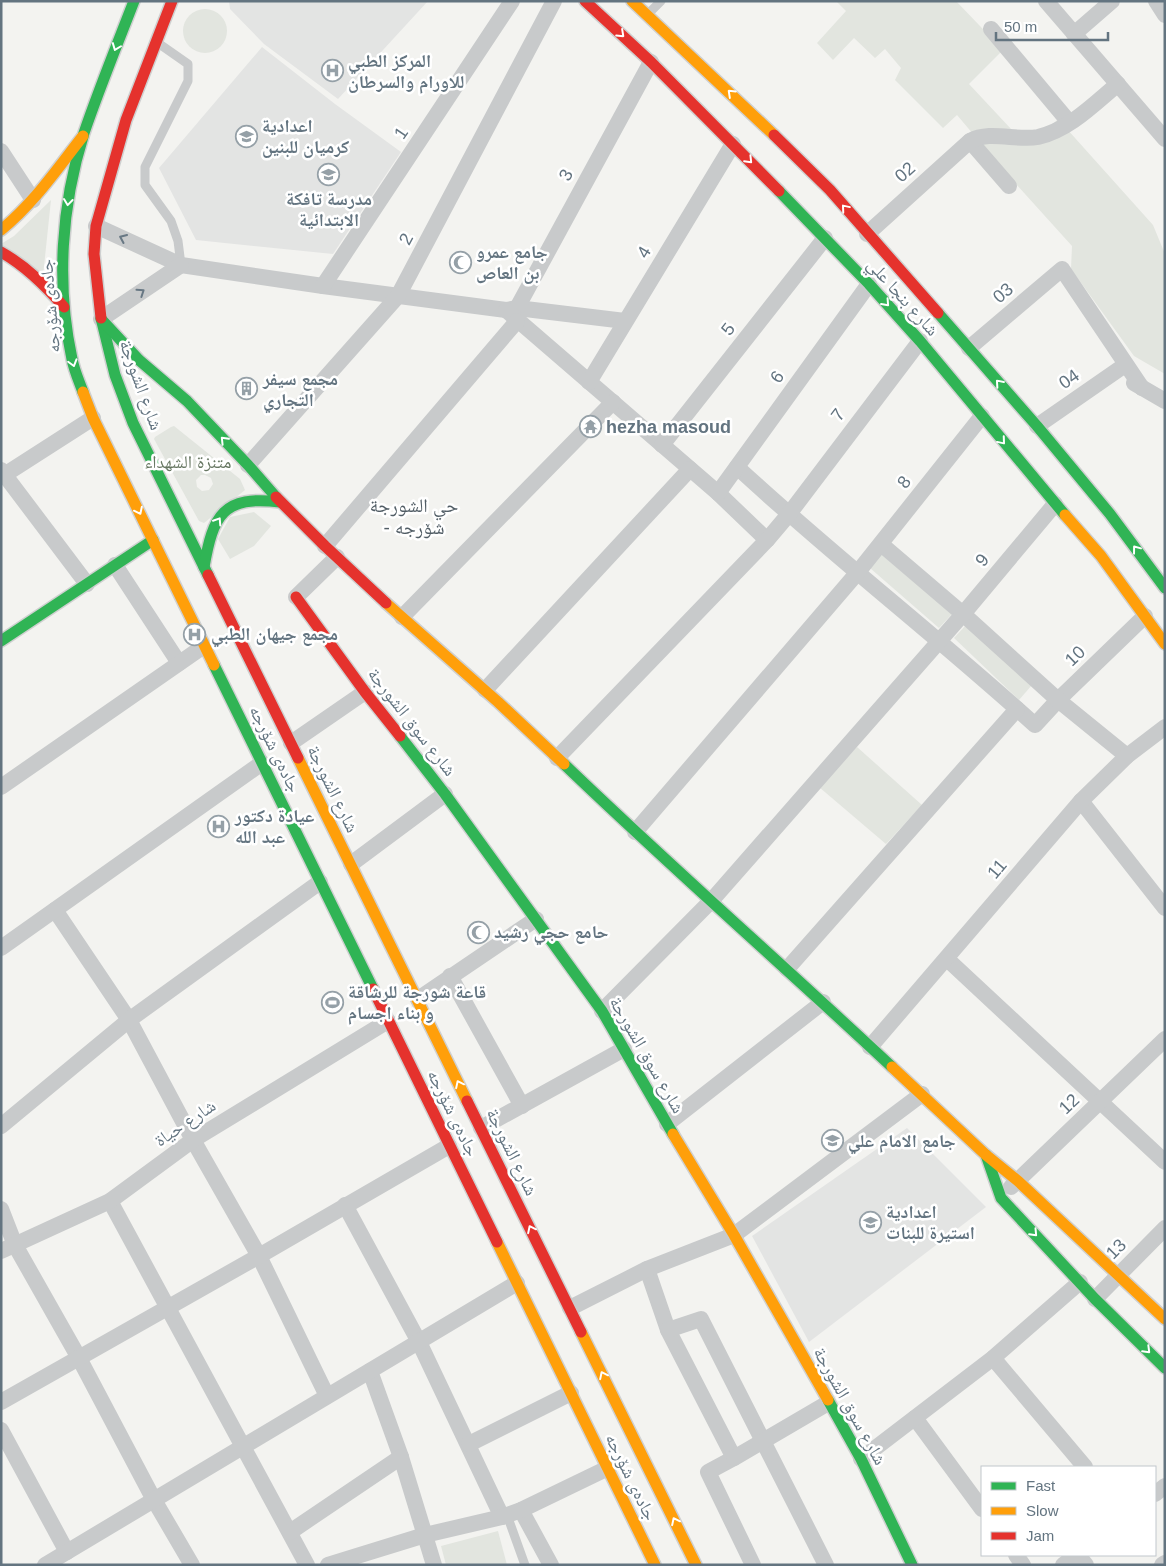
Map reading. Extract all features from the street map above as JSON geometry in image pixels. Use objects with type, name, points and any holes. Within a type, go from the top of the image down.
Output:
[{"type":"main road","name":"جادەی شۆرجە","points":[[134,1],[84,134],[69,194],[62,251],[64,307],[72,361],[93,418],[204,646],[265,760],[320,882],[655,1565]]},
{"type":"main road","name":"شارع بنجا علي","points":[[585,1],[651,62],[869,284],[920,341],[1054,504],[1101,556],[1165,644]]},
{"type":"main road","name":"شارع بنجا علي","points":[[632,1],[749,110],[830,190],[1037,426],[1110,514],[1159,568],[1165,588]]},
{"type":"main road","name":"شارع الشورجة","points":[[167,3],[156,41],[126,120],[96,226],[94,254],[101,319],[115,375],[133,423],[204,567],[287,745],[351,864],[696,1565]]},
{"type":"main road","points":[[1,230],[11,223],[33,200],[84,134]]},
{"type":"main road","points":[[1,252],[14,259],[30,272],[46,286],[64,307]]},
{"type":"main road","points":[[101,319],[139,360],[187,401],[248,465],[280,502],[331,551],[485,690],[635,832],[712,900],[922,1094],[986,1156],[1018,1181],[1165,1319]]},
{"type":"main road","points":[[204,567],[213,528],[224,512],[236,504],[250,499],[263,498],[280,502]]},
{"type":"main road","points":[[1,641],[153,540]]},
{"type":"main road","name":"شارع سوق الشورجة","points":[[296,597],[365,692],[445,794],[602,1011],[734,1235],[861,1460],[912,1565]]},
{"type":"main road","points":[[986,1156],[1001,1198],[1095,1299],[1165,1368]]},
{"type":"street","name":"1","points":[[323,286],[512,1]]},
{"type":"street","name":"2","points":[[248,465],[398,296],[554,1]]},
{"type":"street","points":[[1046,1],[1165,139]]},
{"type":"street","points":[[1074,34],[1112,1]]},
{"type":"street","points":[[1156,1],[1165,15]]},
{"type":"street","points":[[991,29],[1069,122]]},
{"type":"street","name":"3","points":[[296,597],[513,313],[651,62]]},
{"type":"street","points":[[1009,186],[970,141],[979,136],[1022,138],[1038,137],[1053,132],[1118,84]]},
{"type":"street","name":"02","points":[[867,234],[970,141]]},
{"type":"street","name":"4","points":[[589,382],[733,144]]},
{"type":"street","points":[[1,151],[33,200]]},
{"type":"street","points":[[96,226],[181,265],[513,313],[625,321]]},
{"type":"street","name":"5","points":[[662,445],[825,238]]},
{"type":"street","points":[[101,319],[181,265]]},
{"type":"street","name":"03","points":[[969,348],[1062,269],[1120,368]]},
{"type":"street","name":"6","points":[[718,493],[869,284]]},
{"type":"street","points":[[513,313],[589,382],[718,493],[767,540]]},
{"type":"street","name":"7","points":[[557,758],[767,540],[789,514],[920,341]]},
{"type":"street","points":[[1120,368],[1142,388],[1165,401]]},
{"type":"street","name":"04","points":[[1037,426],[1120,368]]},
{"type":"street","points":[[402,617],[613,402]]},
{"type":"street","name":"8","points":[[635,832],[858,572],[982,416]]},
{"type":"street","points":[[87,584],[3,474],[93,418]]},
{"type":"street","points":[[737,467],[789,514],[1017,709],[786,969]]},
{"type":"street","points":[[485,690],[690,469]]},
{"type":"street","name":"9","points":[[602,1011],[712,900],[963,614],[1054,504]]},
{"type":"street","points":[[881,544],[963,614],[1058,700],[1127,756]]},
{"type":"street","points":[[115,565],[179,663]]},
{"type":"street","name":"10","points":[[1017,709],[1035,725],[1058,700],[1145,616]]},
{"type":"street","points":[[1,787],[204,646]]},
{"type":"street","points":[[287,745],[365,692]]},
{"type":"street","name":"11","points":[[870,1048],[1081,801],[1127,756],[1165,727]]},
{"type":"street","points":[[1,948],[265,760]]},
{"type":"street","points":[[351,864],[445,794]]},
{"type":"street","points":[[1081,801],[1165,908]]},
{"type":"street","points":[[1,1126],[129,1020],[320,882]]},
{"type":"street","points":[[55,910],[129,1020],[193,1140],[259,1256],[327,1396]]},
{"type":"street","points":[[418,1000],[450,976],[536,920]]},
{"type":"street","points":[[947,959],[1165,1162]]},
{"type":"street","points":[[450,976],[522,1106]]},
{"type":"street","points":[[667,1124],[822,1002]]},
{"type":"street","name":"شارع حياة","points":[[8,1248],[110,1201],[193,1140],[388,1021]]},
{"type":"street","name":"12","points":[[1001,1198],[1165,1039]]},
{"type":"street","points":[[481,1128],[624,1049]]},
{"type":"street","points":[[570,1308],[647,1269],[734,1235],[922,1094]]},
{"type":"street","points":[[1,1402],[450,1146]]},
{"type":"street","points":[[110,1201],[307,1565]]},
{"type":"street","points":[[345,1206],[419,1342],[469,1444],[510,1514],[551,1565]]},
{"type":"street","points":[[1,1209],[8,1248],[79,1358],[154,1500],[192,1565]]},
{"type":"street","name":"13","points":[[1095,1299],[1165,1228]]},
{"type":"street","points":[[647,1269],[668,1330],[734,1458]]},
{"type":"street","points":[[861,1460],[993,1358],[1080,1282]]},
{"type":"street","points":[[45,1565],[517,1284]]},
{"type":"street","points":[[668,1330],[701,1319],[826,1565]]},
{"type":"street","points":[[993,1358],[1084,1466]]},
{"type":"street","points":[[370,1371],[401,1457],[434,1565]]},
{"type":"street","points":[[469,1444],[571,1394]]},
{"type":"street","points":[[753,1565],[708,1472],[828,1404]]},
{"type":"street","points":[[915,1418],[981,1508]]},
{"type":"street","points":[[1,1430],[66,1552]]},
{"type":"street","points":[[290,1532],[401,1457]]},
{"type":"street","points":[[328,1565],[425,1535],[510,1514],[608,1468]]},
{"type":"street","points":[[1063,1565],[1076,1556]]},
{"type":"lane","points":[[647,16],[661,1]]},
{"type":"lane","points":[[156,41],[188,64],[188,81],[145,167],[145,185],[172,221],[178,241],[181,265]]},
{"type":"lane","points":[[510,1514],[525,1565]]},
{"type":"shaded area","name":"المركز الطبي للاورام والسرطان","points":[[229,1],[428,1],[338,99],[264,44],[230,9]]},
{"type":"shaded area","points":[[262,47],[401,152],[333,254],[196,240],[159,168]]},
{"type":"shaded area","name":"اعدادية استيرة للبنات","points":[[907,1128],[986,1207],[809,1342],[752,1236]]},
{"type":"green space","points":[[836,1],[956,1],[1003,50],[969,84],[1012,130],[1031,133],[1049,128],[1058,119],[1153,225],[1165,254],[1165,374],[1134,356],[1071,269],[1072,246],[957,115],[943,128],[895,80],[901,68],[885,49],[875,58],[854,38],[833,60],[817,43],[846,11]]},
{"type":"green space","points":[[205,9],[217,13],[223,19],[227,31],[223,43],[217,49],[205,53],[193,49],[187,43],[183,31],[187,19],[193,13]]},
{"type":"green space","points":[[51,200],[43,276],[1,244],[14,236]]},
{"type":"green space","name":"متنزة الشهداء","points":[[174,426],[240,479],[245,490],[204,523],[199,521],[154,439]],"holes":[[[201,475],[211,478],[213,484],[209,490],[202,491],[197,487],[196,480]]]},
{"type":"green space","points":[[254,512],[271,526],[254,546],[230,559],[218,539],[230,517]]},
{"type":"green space","points":[[881,554],[952,614],[939,628],[870,568]]},
{"type":"green space","points":[[966,625],[1032,685],[1019,700],[954,638]]},
{"type":"green space","points":[[857,747],[922,805],[886,844],[819,787]]},
{"type":"green space","points":[[498,1531],[507,1565],[446,1565],[441,1546]]},
{"type":"traffic: fast","points":[[83,392],[73,363],[64,303],[63,246],[66,217],[70,189],[84,133],[134,1]]},
{"type":"traffic: fast","points":[[779,191],[869,284],[920,341],[1065,515]]},
{"type":"traffic: fast","points":[[938,313],[1037,426],[1110,514],[1165,588]]},
{"type":"traffic: fast","points":[[101,318],[115,375],[133,423],[208,575]]},
{"type":"traffic: fast","points":[[101,319],[139,360],[187,401],[276,497]]},
{"type":"traffic: fast","points":[[204,567],[212,534],[224,512],[233,506],[245,502],[280,502]]},
{"type":"traffic: fast","points":[[1,641],[153,540]]},
{"type":"traffic: fast","points":[[214,665],[373,989]]},
{"type":"traffic: fast","points":[[400,736],[445,794],[602,1011],[673,1134]]},
{"type":"traffic: fast","points":[[564,764],[892,1067]]},
{"type":"traffic: fast","points":[[986,1155],[1001,1198],[1095,1299],[1165,1368]]},
{"type":"traffic: fast","points":[[828,1400],[861,1459],[912,1565]]},
{"type":"traffic: slow","points":[[632,1],[774,135]]},
{"type":"traffic: slow","points":[[1,230],[35,197],[83,136]]},
{"type":"traffic: slow","points":[[83,392],[93,418],[214,665]]},
{"type":"traffic: slow","points":[[1065,515],[1101,556],[1165,644]]},
{"type":"traffic: slow","points":[[386,603],[498,702],[564,764]]},
{"type":"traffic: slow","points":[[298,758],[467,1101]]},
{"type":"traffic: slow","points":[[892,1067],[986,1155],[1018,1181],[1165,1319]]},
{"type":"traffic: slow","points":[[673,1134],[734,1235],[828,1400]]},
{"type":"traffic: slow","points":[[497,1242],[655,1565]]},
{"type":"traffic: slow","points":[[581,1332],[696,1565]]},
{"type":"traffic: jam","points":[[101,318],[94,254],[96,226],[126,120],[172,1]]},
{"type":"traffic: jam","points":[[585,1],[651,62],[779,191]]},
{"type":"traffic: jam","points":[[774,135],[830,190],[938,313]]},
{"type":"traffic: jam","points":[[1,252],[35,276],[64,307]]},
{"type":"traffic: jam","points":[[276,497],[386,603]]},
{"type":"traffic: jam","points":[[208,575],[298,758]]},
{"type":"traffic: jam","points":[[296,597],[365,692],[400,736]]},
{"type":"traffic: jam","points":[[373,989],[497,1242]]},
{"type":"traffic: jam","points":[[467,1101],[581,1332]]},
{"type":"place","name":"المركز الطبي للاورام والسرطان","points":[[332,71]]},
{"type":"place","name":"اعدادية كرميان للبنين","points":[[246,136]]},
{"type":"place","name":"مدرسة تافكة الابتدائية","points":[[329,174]]},
{"type":"place","name":"جامع عمرو بن العاص","points":[[460,262]]},
{"type":"place","name":"مجمع سيفر التجاري","points":[[247,389]]},
{"type":"place","name":"hezha masoud","points":[[590,427]]},
{"type":"place","name":"مجمع جيهان الطبي","points":[[195,634]]},
{"type":"place","name":"عيادة دكتور عبد الله","points":[[219,826]]},
{"type":"place","name":"حامع حجي رشيد","points":[[478,932]]},
{"type":"place","name":"قاعة شورجة للرشاقة و بناء اجسام","points":[[332,1002]]},
{"type":"place","name":"جامع الامام علي","points":[[832,1141]]},
{"type":"place","name":"اعدادية استيرة للبنات","points":[[870,1222]]},
{"type":"district","name":"حي الشورجة - شۆرجە","points":[[414,516]]}]
